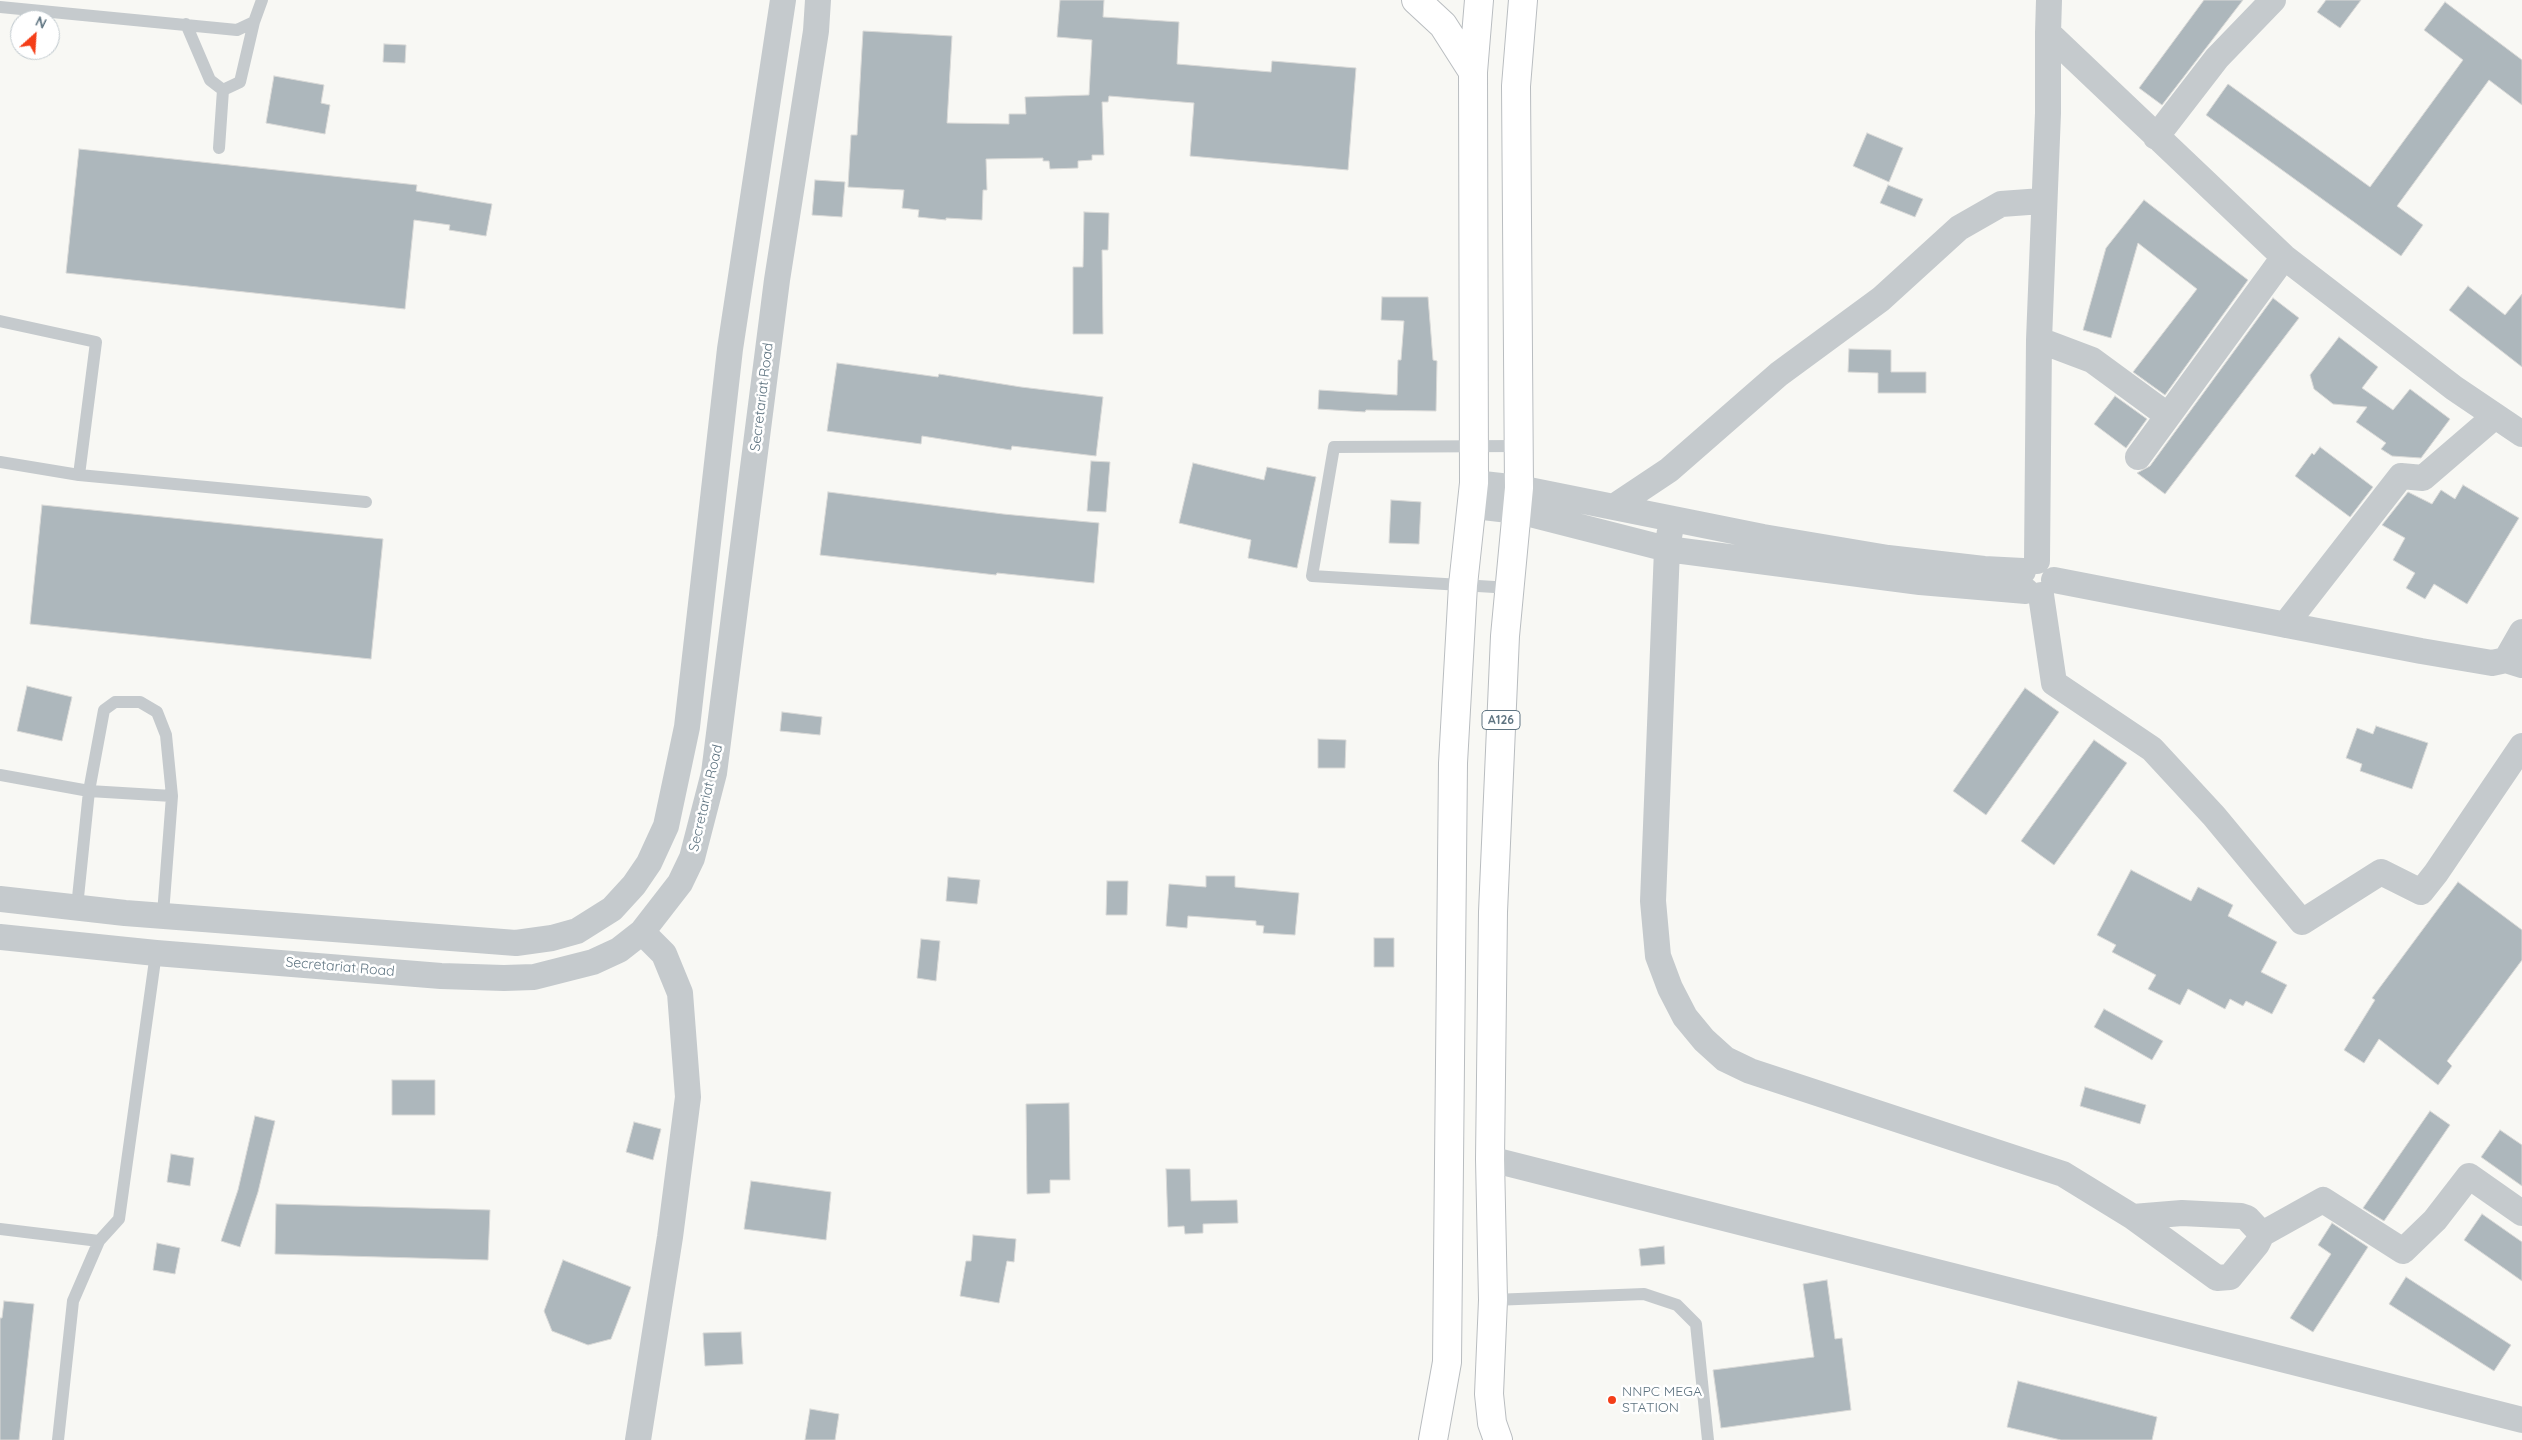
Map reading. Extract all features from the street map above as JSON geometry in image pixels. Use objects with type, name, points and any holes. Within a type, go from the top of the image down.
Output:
[{"type":"highway","points":[[1416,0],[1443,25],[1474,72]]},
{"type":"highway","points":[[1433,1440],[1448,1362],[1453,763],[1463,585],[1474,494],[1474,72],[1479,0]]},
{"type":"highway","name":"A126","points":[[1498,1440],[1492,1423],[1488,1394],[1493,1300],[1490,1159],[1493,912],[1505,636],[1519,499],[1516,86],[1523,0]]},
{"type":"street","points":[[0,899],[124,913],[163,914],[516,943],[552,938],[577,931],[612,909],[634,885],[649,863],[666,826],[687,727],[730,350],[783,0]]},
{"type":"street","name":"Secretariat Road","points":[[0,938],[156,953],[441,976],[504,978],[534,977],[593,962],[619,950],[642,932],[680,883],[692,858],[714,773],[777,280],[816,32],[818,0]]},
{"type":"street","points":[[2049,0],[2048,113],[2042,201],[2038,340],[2036,580],[2054,683],[2152,749],[2214,816],[2302,922],[2382,872],[2421,892],[2436,873],[2522,746]]},
{"type":"street","points":[[2156,137],[2217,58],[2273,0]]},
{"type":"street","points":[[2048,33],[2284,257],[2494,417],[2522,434]]},
{"type":"street","points":[[1615,506],[1670,470],[1779,374],[1881,299],[1959,228],[2001,204],[2042,201]]},
{"type":"street","points":[[2138,457],[2167,414],[2284,257]]},
{"type":"street","points":[[2038,340],[2092,360],[2167,414]]},
{"type":"street","points":[[2285,624],[2401,476],[2423,478],[2494,417]]},
{"type":"street","points":[[1474,494],[1615,506],[1672,519],[1888,558],[1984,569],[2492,663],[2514,662],[2522,632]]},
{"type":"street","points":[[1519,499],[1667,549],[1920,582],[2036,580]]},
{"type":"street","points":[[1672,519],[1667,549],[1653,901],[1658,956],[1670,988],[1686,1017],[1704,1040],[1725,1059],[1750,1072],[2063,1174],[2133,1217],[2218,1278],[2230,1277],[2257,1244],[2262,1234],[2323,1200],[2403,1251],[2435,1220],[2469,1176],[2522,1213]]},
{"type":"street","points":[[119,949],[124,913]]},
{"type":"street","points":[[638,1440],[670,1237],[688,1097],[680,992],[664,954],[642,932]]},
{"type":"street","points":[[1490,1159],[2522,1420]]},
{"type":"street","points":[[2133,1217],[2182,1213],[2241,1216],[2247,1218],[2262,1234]]},
{"type":"lane","points":[[223,90],[240,82],[254,22],[262,0]]},
{"type":"lane","points":[[0,7],[237,30],[254,22]]},
{"type":"lane","points":[[186,24],[210,80],[223,90]]},
{"type":"lane","points":[[219,148],[223,90]]},
{"type":"lane","points":[[0,321],[96,342],[79,475]]},
{"type":"lane","points":[[1511,588],[1312,576],[1334,447],[1518,446]]},
{"type":"lane","points":[[0,462],[79,475],[366,502]]},
{"type":"lane","points":[[77,907],[89,791],[104,710],[115,702],[140,702],[156,712],[166,735],[172,796],[163,914]]},
{"type":"lane","points":[[0,775],[89,791],[172,796]]},
{"type":"lane","points":[[58,1440],[73,1301],[99,1241],[119,1219],[156,953]]},
{"type":"lane","points":[[0,1229],[99,1241]]},
{"type":"lane","points":[[1493,1300],[1644,1294],[1677,1305],[1696,1324],[1708,1440]]},
{"type":"building","points":[[1060,0],[1104,0],[1103,17],[1179,22],[1177,64],[1271,72],[1272,61],[1356,68],[1348,170],[1190,156],[1194,103],[1109,96],[1108,102],[1102,102],[1104,155],[1092,155],[1092,160],[1078,161],[1078,168],[1050,169],[1049,161],[1043,161],[1043,158],[986,159],[987,190],[983,190],[982,220],[946,218],[946,220],[918,217],[919,210],[902,208],[904,190],[848,187],[851,135],[857,135],[863,31],[952,36],[947,123],[1009,124],[1009,114],[1026,114],[1025,97],[1089,95],[1092,40],[1057,37]]},
{"type":"building","points":[[2204,0],[2243,0],[2162,105],[2139,88]]},
{"type":"building","points":[[2326,0],[2361,0],[2340,28],[2317,12]]},
{"type":"building","points":[[2445,2],[2522,60],[2522,105],[2489,80],[2397,206],[2423,225],[2401,256],[2206,115],[2228,84],[2370,187],[2463,60],[2424,30]]},
{"type":"building","points":[[384,44],[406,45],[405,63],[383,62]]},
{"type":"building","points":[[274,76],[324,85],[321,103],[330,105],[325,134],[266,123]]},
{"type":"building","points":[[1867,133],[1903,148],[1889,182],[1853,166]]},
{"type":"building","points":[[79,149],[417,185],[416,191],[492,204],[486,236],[449,230],[450,225],[414,220],[405,309],[66,273]]},
{"type":"building","points":[[815,180],[845,182],[842,217],[812,215]]},
{"type":"building","points":[[1888,185],[1923,199],[1915,217],[1880,203]]},
{"type":"building","points":[[2144,200],[2248,280],[2165,395],[2133,372],[2197,289],[2138,243],[2111,338],[2083,330],[2106,248]]},
{"type":"building","points":[[1084,212],[1109,213],[1108,250],[1102,250],[1103,334],[1073,334],[1073,267],[1083,267]]},
{"type":"building","points":[[2468,286],[2505,315],[2522,294],[2522,367],[2449,310]]},
{"type":"building","points":[[1382,297],[1428,297],[1433,360],[1437,361],[1436,411],[1366,410],[1365,412],[1318,409],[1319,390],[1397,395],[1398,360],[1401,360],[1404,321],[1381,320]]},
{"type":"building","points":[[2273,298],[2299,318],[2165,494],[2137,473],[2150,466]]},
{"type":"building","points":[[2339,337],[2378,367],[2362,388],[2393,410],[2410,389],[2450,419],[2421,458],[2392,456],[2381,449],[2386,443],[2356,422],[2367,407],[2333,404],[2314,389],[2310,375]]},
{"type":"building","points":[[1849,349],[1891,350],[1891,372],[1926,372],[1926,393],[1878,393],[1878,373],[1848,372]]},
{"type":"building","points":[[837,363],[938,377],[939,374],[1103,397],[1096,456],[1012,446],[1011,450],[922,436],[921,444],[827,431]]},
{"type":"building","points":[[2115,396],[2147,419],[2126,448],[2094,424]]},
{"type":"building","points":[[2320,447],[2373,487],[2350,517],[2295,476],[2312,453],[2314,455]]},
{"type":"building","points":[[1091,461],[1110,462],[1106,512],[1087,511]]},
{"type":"building","points":[[1193,463],[1264,480],[1267,467],[1316,477],[1297,568],[1248,558],[1251,540],[1179,523]]},
{"type":"building","points":[[2463,485],[2519,518],[2467,604],[2434,584],[2425,599],[2406,588],[2415,573],[2393,560],[2405,538],[2382,525],[2408,492],[2432,504],[2441,490],[2455,499]]},
{"type":"building","points":[[828,492],[1003,514],[1099,523],[1094,583],[997,573],[996,575],[820,555]]},
{"type":"building","points":[[1391,500],[1421,502],[1419,544],[1389,543]]},
{"type":"building","points":[[42,505],[383,539],[371,659],[30,624]]},
{"type":"building","points":[[27,686],[72,697],[62,741],[17,731]]},
{"type":"building","points":[[2025,688],[2059,712],[1986,815],[1953,791]]},
{"type":"building","points":[[782,712],[822,717],[820,735],[780,731]]},
{"type":"building","points":[[2376,726],[2428,743],[2412,789],[2360,771],[2362,764],[2346,758],[2357,728],[2373,734]]},
{"type":"building","points":[[1318,739],[1346,740],[1345,768],[1318,768]]},
{"type":"building","points":[[2094,740],[2127,763],[2054,865],[2021,841]]},
{"type":"building","points":[[2131,870],[2191,901],[2198,887],[2233,905],[2228,916],[2277,942],[2261,972],[2287,985],[2272,1014],[2246,1001],[2243,1006],[2230,999],[2225,1009],[2188,989],[2180,1005],[2148,989],[2156,975],[2112,952],[2116,945],[2097,935]]},
{"type":"building","points":[[1206,876],[1235,876],[1235,887],[1299,893],[1295,935],[1263,933],[1264,926],[1256,925],[1256,921],[1188,916],[1187,928],[1166,926],[1169,884],[1206,887]]},
{"type":"building","points":[[948,877],[980,880],[977,904],[946,901]]},
{"type":"building","points":[[1107,881],[1128,881],[1127,915],[1106,915]]},
{"type":"building","points":[[2458,882],[2522,930],[2522,960],[2447,1061],[2452,1066],[2438,1085],[2379,1039],[2364,1063],[2344,1050],[2375,1000],[2372,998]]},
{"type":"building","points":[[1374,938],[1394,938],[1394,967],[1374,967]]},
{"type":"building","points":[[921,939],[940,941],[936,981],[917,978]]},
{"type":"building","points":[[2104,1009],[2163,1041],[2152,1060],[2094,1027]]},
{"type":"building","points":[[392,1080],[435,1080],[435,1115],[392,1115]]},
{"type":"building","points":[[2085,1087],[2146,1105],[2140,1124],[2080,1106]]},
{"type":"building","points":[[1069,1103],[1070,1180],[1050,1180],[1050,1193],[1027,1194],[1026,1104]]},
{"type":"building","points":[[2430,1111],[2450,1125],[2384,1221],[2363,1208]]},
{"type":"building","points":[[255,1116],[275,1121],[258,1192],[240,1247],[221,1241],[238,1190]]},
{"type":"building","points":[[634,1122],[661,1129],[653,1160],[626,1152]]},
{"type":"building","points":[[2500,1130],[2522,1145],[2522,1186],[2481,1157]]},
{"type":"building","points":[[171,1154],[194,1158],[190,1186],[167,1182]]},
{"type":"building","points":[[1166,1169],[1190,1169],[1191,1201],[1237,1200],[1238,1223],[1203,1224],[1203,1233],[1185,1234],[1184,1226],[1168,1227]]},
{"type":"building","points":[[751,1181],[831,1192],[826,1240],[744,1229]]},
{"type":"building","points":[[276,1204],[490,1210],[488,1260],[275,1254]]},
{"type":"building","points":[[2482,1214],[2522,1242],[2522,1281],[2464,1240]]},
{"type":"building","points":[[2332,1223],[2368,1247],[2313,1332],[2290,1318],[2331,1254],[2318,1245]]},
{"type":"building","points":[[973,1235],[1016,1239],[1014,1262],[1007,1261],[999,1303],[960,1296],[966,1261],[971,1261]]},
{"type":"building","points":[[157,1243],[180,1248],[175,1274],[153,1270]]},
{"type":"building","points":[[1664,1246],[1665,1264],[1641,1266],[1639,1249]]},
{"type":"building","points":[[563,1260],[631,1287],[611,1339],[588,1345],[552,1331],[544,1311]]},
{"type":"building","points":[[2406,1277],[2511,1345],[2494,1371],[2389,1304]]},
{"type":"building","points":[[1827,1280],[1835,1339],[1842,1338],[1851,1410],[1721,1428],[1713,1370],[1814,1357],[1803,1284]]},
{"type":"building","points":[[4,1301],[34,1304],[19,1440],[0,1440],[0,1318],[2,1318]]},
{"type":"building","points":[[741,1332],[743,1364],[705,1366],[703,1333]]},
{"type":"building","points":[[2018,1381],[2157,1417],[2152,1440],[2061,1440],[2007,1427]]},
{"type":"building","points":[[810,1409],[839,1414],[835,1440],[805,1440]]},
{"type":"place","name":"NNPC MEGA STATION","points":[[1612,1400]]}]
